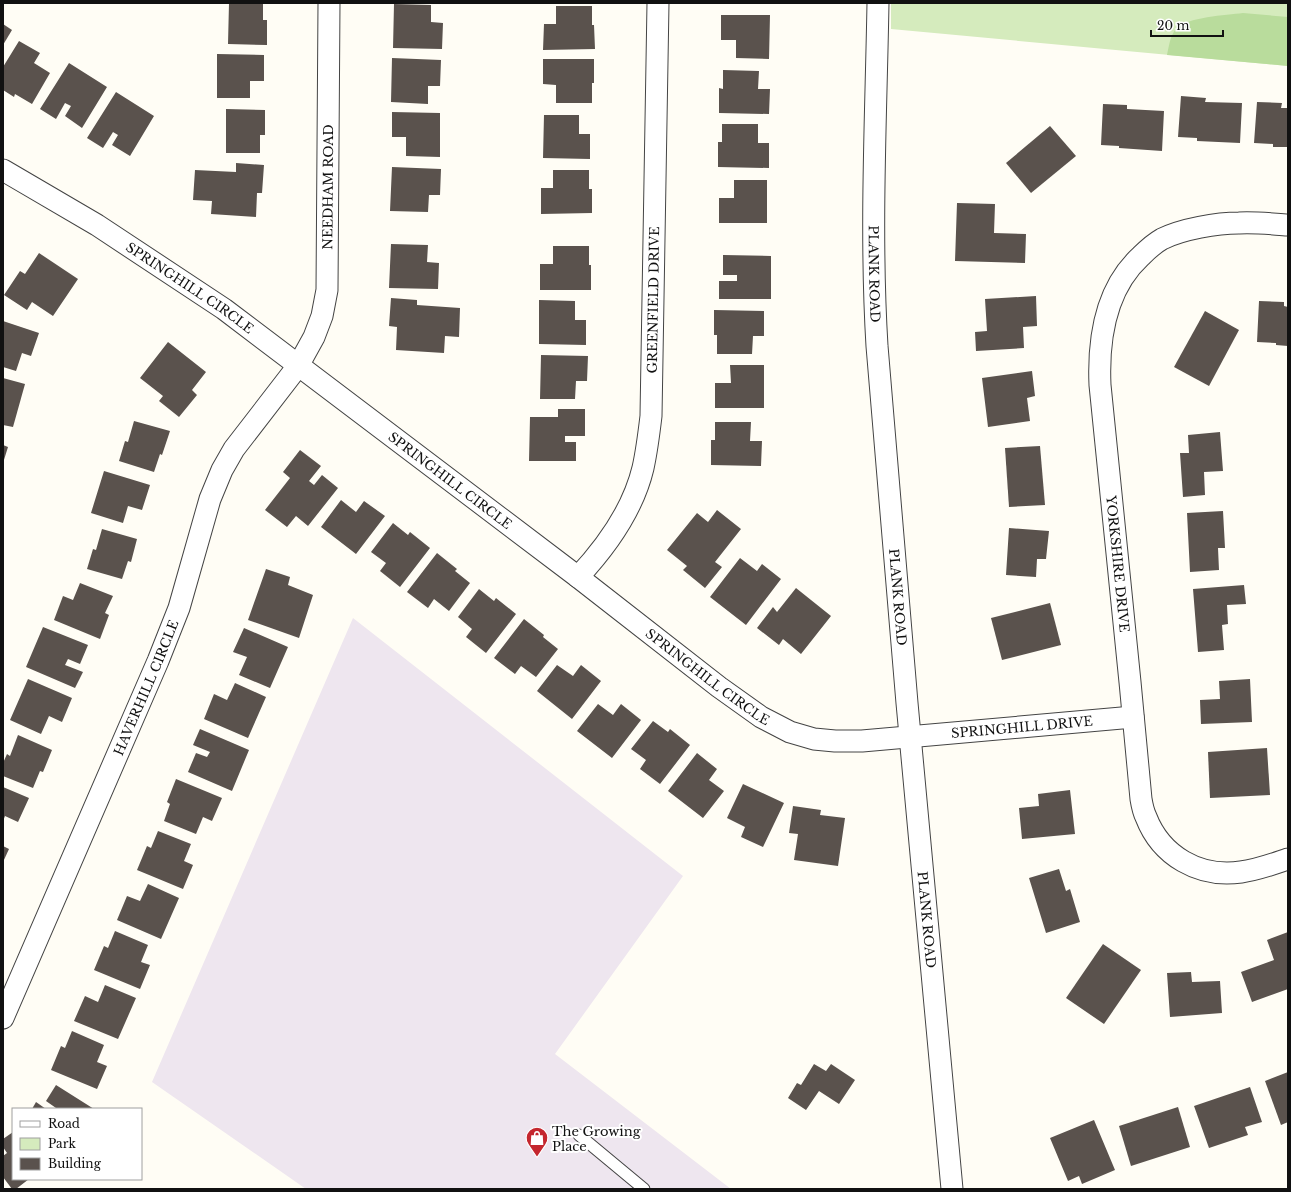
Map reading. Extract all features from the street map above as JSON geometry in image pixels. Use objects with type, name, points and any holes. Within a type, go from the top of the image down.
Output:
[{"type":"street","name":"NEEDHAM ROAD","points":[[298,366],[314,337],[322,316],[326,290],[329,3]]},
{"type":"street","name":"GREENFIELD DRIVE","points":[[578,578],[600,553],[624,515],[643,469],[648,446],[652,416],[658,3]]},
{"type":"street","name":"PLANK ROAD","points":[[878,3],[873,231],[874,301],[880,393],[952,1189]]},
{"type":"street","name":"SPRINGHILL CIRCLE","points":[[3,170],[98,225],[224,309],[761,718],[790,732],[814,739],[862,741],[911,736]]},
{"type":"street","name":"YORKSHIRE DRIVE","points":[[1288,225],[1239,222],[1200,228],[1179,233],[1162,240],[1146,251],[1132,264],[1112,295],[1106,312],[1099,363],[1141,799],[1145,816],[1153,832],[1168,851],[1198,869],[1217,873],[1240,872],[1288,860]]},
{"type":"street","name":"HAVERHILL CIRCLE","points":[[3,1018],[158,661],[179,608],[210,499],[222,470],[234,449],[298,366]]},
{"type":"street","name":"SPRINGHILL DRIVE","points":[[911,736],[1133,717]]},
{"type":"lane","points":[[579,1135],[644,1189]]},
{"type":"shaded area","points":[[353,618],[683,876],[555,1054],[731,1189],[306,1189],[152,1082]]},
{"type":"green space","points":[[891,3],[1288,3],[1288,66],[891,29]]},
{"type":"green space","points":[[1243,13],[1288,17],[1288,66],[1167,55],[1172,35],[1181,25],[1207,17]]},
{"type":"building","points":[[229,3],[263,3],[263,20],[267,20],[267,45],[228,44]]},
{"type":"building","points":[[394,4],[431,5],[431,22],[443,23],[442,49],[393,48]]},
{"type":"building","points":[[556,6],[592,6],[592,25],[594,25],[595,49],[543,50],[544,24],[556,24]]},
{"type":"building","points":[[721,15],[770,15],[769,59],[736,58],[736,40],[721,40]]},
{"type":"building","points":[[3,24],[12,30],[3,45]]},
{"type":"building","points":[[19,41],[40,53],[34,63],[50,73],[32,104],[15,94],[14,97],[3,90],[3,67]]},
{"type":"building","points":[[217,54],[264,55],[264,81],[250,81],[250,98],[217,98]]},
{"type":"building","points":[[392,58],[441,60],[440,86],[428,86],[428,104],[391,102]]},
{"type":"building","points":[[543,59],[594,59],[592,103],[556,103],[556,85],[543,84]]},
{"type":"building","points":[[69,63],[107,87],[82,128],[65,116],[71,106],[65,103],[56,119],[40,109]]},
{"type":"building","points":[[723,70],[759,71],[758,89],[770,89],[769,114],[719,113],[719,88],[723,89]]},
{"type":"building","points":[[116,92],[154,116],[130,156],[112,145],[118,135],[113,132],[103,148],[87,138]]},
{"type":"building","points":[[1181,96],[1206,98],[1205,102],[1242,103],[1240,143],[1197,141],[1197,138],[1178,137]]},
{"type":"building","points":[[1257,102],[1282,103],[1281,108],[1288,108],[1288,147],[1273,147],[1273,144],[1254,143]]},
{"type":"building","points":[[1103,104],[1127,105],[1127,109],[1164,111],[1162,151],[1119,148],[1119,146],[1101,145]]},
{"type":"building","points":[[226,109],[265,110],[265,135],[260,135],[260,153],[226,153]]},
{"type":"building","points":[[392,112],[440,113],[440,157],[406,156],[406,137],[392,137]]},
{"type":"building","points":[[544,115],[579,115],[579,134],[590,134],[590,159],[543,158]]},
{"type":"building","points":[[722,124],[758,124],[758,143],[769,143],[769,168],[718,167],[718,142],[722,142]]},
{"type":"building","points":[[1050,126],[1076,156],[1031,193],[1006,163]]},
{"type":"building","points":[[236,163],[264,165],[262,193],[257,193],[256,217],[211,214],[212,201],[193,200],[195,170],[236,172]]},
{"type":"building","points":[[392,167],[441,169],[440,195],[429,195],[428,212],[390,211]]},
{"type":"building","points":[[553,170],[589,170],[589,189],[592,189],[592,213],[541,214],[541,188],[553,188]]},
{"type":"building","points":[[734,180],[767,180],[767,223],[719,223],[719,198],[734,198]]},
{"type":"building","points":[[957,203],[995,204],[994,233],[1026,234],[1025,263],[955,261]]},
{"type":"building","points":[[391,244],[428,245],[427,262],[439,263],[438,289],[389,288]]},
{"type":"building","points":[[553,246],[589,246],[591,290],[540,290],[540,264],[553,264]]},
{"type":"building","points":[[39,253],[78,279],[53,316],[32,302],[27,310],[4,295],[20,271],[25,274]]},
{"type":"building","points":[[723,255],[771,256],[771,299],[719,299],[719,281],[737,281],[737,275],[723,275]]},
{"type":"building","points":[[1036,296],[1037,326],[1023,327],[1024,348],[976,351],[975,332],[987,331],[985,299]]},
{"type":"building","points":[[391,298],[417,300],[417,305],[460,308],[459,337],[445,336],[444,353],[396,350],[397,327],[389,326]]},
{"type":"building","points":[[539,300],[575,301],[575,320],[586,320],[586,345],[539,344]]},
{"type":"building","points":[[1259,301],[1284,302],[1284,306],[1288,307],[1288,346],[1276,345],[1276,343],[1257,342]]},
{"type":"building","points":[[714,310],[764,311],[764,336],[753,336],[752,354],[717,354],[717,335],[714,335]]},
{"type":"building","points":[[1205,311],[1239,330],[1209,386],[1174,367]]},
{"type":"building","points":[[3,321],[39,333],[31,356],[22,353],[16,371],[3,367]]},
{"type":"building","points":[[168,342],[206,372],[192,390],[197,395],[179,417],[159,401],[163,396],[140,378]]},
{"type":"building","points":[[541,355],[588,356],[587,381],[576,381],[575,399],[540,399]]},
{"type":"building","points":[[730,365],[764,365],[764,408],[715,408],[715,383],[731,383]]},
{"type":"building","points":[[1032,371],[1035,396],[1027,398],[1030,421],[988,427],[982,378]]},
{"type":"building","points":[[3,378],[25,384],[13,427],[3,425]]},
{"type":"building","points":[[558,409],[585,409],[585,436],[565,436],[565,442],[576,442],[576,461],[529,461],[530,417],[558,417]]},
{"type":"building","points":[[134,421],[170,431],[162,455],[160,454],[154,472],[119,461],[125,441],[128,442]]},
{"type":"building","points":[[715,422],[751,422],[750,441],[762,441],[761,466],[711,465],[711,440],[715,440]]},
{"type":"building","points":[[1220,432],[1223,471],[1204,472],[1205,495],[1183,497],[1180,453],[1189,453],[1188,435]]},
{"type":"building","points":[[3,445],[8,447],[3,463]]},
{"type":"building","points":[[1040,446],[1045,505],[1009,507],[1005,448]]},
{"type":"building","points":[[300,450],[321,466],[309,481],[314,485],[322,475],[338,488],[308,526],[296,516],[287,527],[265,510],[290,478],[283,472]]},
{"type":"building","points":[[104,471],[150,485],[142,510],[128,506],[123,523],[91,513]]},
{"type":"building","points":[[341,500],[356,512],[364,501],[385,516],[356,554],[321,527]]},
{"type":"building","points":[[717,510],[741,529],[715,562],[722,567],[705,588],[683,570],[687,566],[667,550],[697,513],[708,522]]},
{"type":"building","points":[[1223,511],[1225,548],[1218,548],[1219,570],[1190,572],[1187,513]]},
{"type":"building","points":[[393,523],[408,535],[410,532],[430,548],[400,587],[380,571],[386,563],[371,552]]},
{"type":"building","points":[[1009,528],[1049,531],[1046,559],[1037,559],[1036,577],[1006,575]]},
{"type":"building","points":[[102,529],[137,539],[131,562],[128,561],[122,579],[87,569],[93,549],[96,550]]},
{"type":"building","points":[[437,553],[457,569],[455,571],[470,583],[449,611],[434,599],[428,608],[407,592]]},
{"type":"building","points":[[740,558],[757,571],[762,564],[781,579],[746,625],[710,597]]},
{"type":"building","points":[[266,569],[290,577],[288,585],[313,595],[299,638],[248,620]]},
{"type":"building","points":[[80,583],[113,596],[105,613],[109,615],[100,639],[54,620],[63,596],[73,600]]},
{"type":"building","points":[[1244,585],[1246,604],[1227,605],[1228,624],[1222,625],[1224,650],[1198,652],[1193,589]]},
{"type":"building","points":[[796,588],[831,616],[801,654],[783,639],[779,645],[757,628],[773,607],[777,612]]},
{"type":"building","points":[[479,589],[494,601],[496,598],[516,614],[486,653],[466,637],[472,629],[458,617]]},
{"type":"building","points":[[1050,603],[1061,645],[1002,660],[991,618]]},
{"type":"building","points":[[524,619],[544,635],[543,637],[558,649],[536,677],[521,666],[515,674],[494,658]]},
{"type":"building","points":[[43,627],[88,645],[80,664],[68,659],[65,665],[83,672],[75,688],[26,667]]},
{"type":"building","points":[[244,628],[288,647],[270,688],[239,675],[247,657],[233,652]]},
{"type":"building","points":[[557,665],[573,676],[581,665],[601,681],[572,719],[537,691]]},
{"type":"building","points":[[28,679],[72,698],[62,722],[49,716],[41,734],[10,720]]},
{"type":"building","points":[[1250,679],[1252,722],[1201,724],[1200,700],[1220,699],[1219,681]]},
{"type":"building","points":[[235,683],[266,697],[248,738],[204,719],[214,694],[227,700]]},
{"type":"building","points":[[598,704],[613,715],[621,704],[641,720],[612,758],[577,731]]},
{"type":"building","points":[[653,721],[668,732],[670,729],[690,745],[660,784],[640,769],[646,760],[631,749]]},
{"type":"building","points":[[200,729],[249,750],[232,791],[188,772],[196,753],[207,757],[210,752],[193,745]]},
{"type":"building","points":[[18,735],[52,750],[43,772],[40,771],[33,788],[3,776],[3,763],[7,754],[10,756]]},
{"type":"building","points":[[1267,748],[1270,795],[1210,798],[1208,752]]},
{"type":"building","points":[[697,753],[717,769],[709,780],[724,791],[703,818],[668,791]]},
{"type":"building","points":[[176,779],[222,798],[212,821],[203,817],[196,834],[164,821],[170,804],[167,802]]},
{"type":"building","points":[[743,784],[784,803],[763,847],[741,837],[745,827],[727,818]]},
{"type":"building","points":[[3,787],[29,798],[18,822],[5,816],[3,821]]},
{"type":"building","points":[[1070,790],[1075,834],[1022,839],[1019,808],[1039,806],[1038,794]]},
{"type":"building","points":[[793,806],[821,810],[820,815],[845,818],[838,866],[794,860],[798,834],[789,833]]},
{"type":"building","points":[[158,831],[191,844],[184,861],[193,865],[183,889],[137,870],[147,846],[151,848]]},
{"type":"building","points":[[3,846],[9,849],[3,862]]},
{"type":"building","points":[[1059,869],[1066,891],[1070,889],[1080,922],[1046,933],[1029,878]]},
{"type":"building","points":[[148,884],[179,898],[161,939],[117,920],[127,896],[140,901]]},
{"type":"building","points":[[115,931],[148,945],[141,962],[150,965],[140,989],[94,970],[104,946],[108,948]]},
{"type":"building","points":[[1288,932],[1288,989],[1252,1002],[1241,972],[1274,960],[1267,940]]},
{"type":"building","points":[[1103,944],[1141,970],[1104,1024],[1066,998]]},
{"type":"building","points":[[1191,972],[1192,982],[1220,981],[1222,1013],[1170,1017],[1167,973]]},
{"type":"building","points":[[105,985],[136,998],[118,1039],[74,1021],[85,996],[98,1002]]},
{"type":"building","points":[[72,1031],[104,1045],[97,1062],[107,1066],[97,1089],[51,1070],[61,1046],[65,1048]]},
{"type":"building","points":[[814,1064],[826,1071],[831,1064],[855,1080],[839,1104],[819,1091],[806,1110],[788,1098],[797,1083],[801,1085]]},
{"type":"building","points":[[1288,1072],[1288,1122],[1281,1125],[1265,1081]]},
{"type":"building","points":[[56,1085],[92,1108],[56,1108],[46,1101]]},
{"type":"building","points":[[1250,1087],[1262,1122],[1245,1127],[1248,1135],[1209,1148],[1194,1106]]},
{"type":"building","points":[[36,1102],[45,1108],[33,1108]]},
{"type":"building","points":[[1178,1107],[1190,1147],[1131,1166],[1119,1126]]},
{"type":"building","points":[[1094,1120],[1115,1170],[1082,1184],[1079,1176],[1068,1181],[1050,1138]]},
{"type":"building","points":[[12,1133],[12,1180],[28,1180],[16,1189],[12,1189],[3,1177],[3,1156],[7,1153],[3,1147],[3,1139]]},
{"type":"place","name":"The Growing Place","points":[[537,1158]]}]
